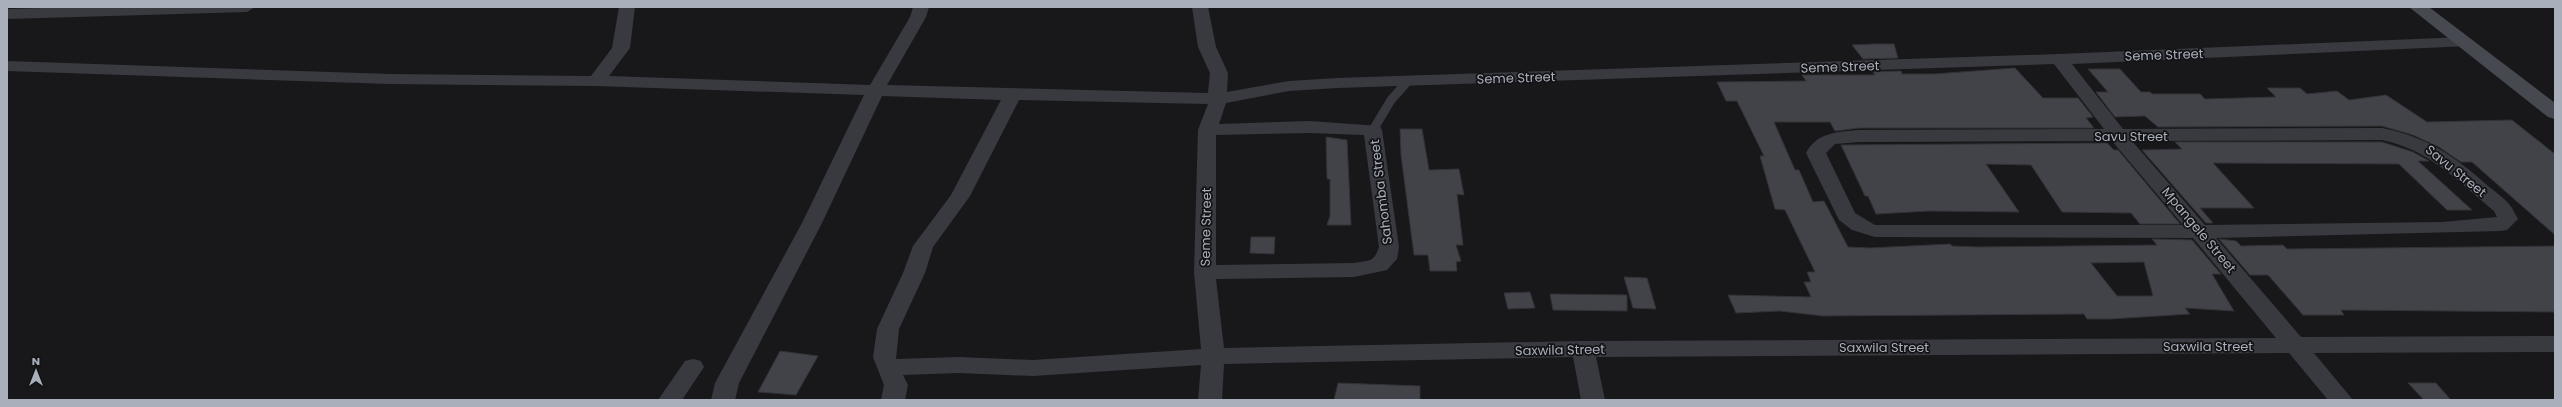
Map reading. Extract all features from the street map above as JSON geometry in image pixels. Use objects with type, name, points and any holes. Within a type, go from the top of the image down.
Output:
[{"type":"street","points":[[7,14],[247,7]]},
{"type":"street","points":[[596,81],[620,48],[627,7]]},
{"type":"street","points":[[723,400],[727,383],[750,336],[812,223],[875,91],[918,17],[921,7]]},
{"type":"street","name":"Seme Street","points":[[1200,7],[1207,46],[1219,73],[1218,105],[1207,130],[1205,272],[1213,356],[1210,400]]},
{"type":"street","points":[[2418,7],[2555,114]]},
{"type":"street","name":"Seme Street","points":[[1217,99],[1289,86],[2059,59],[2464,42]]},
{"type":"street","name":"Mpangele Street","points":[[2059,59],[2119,137],[2341,400]]},
{"type":"street","points":[[7,66],[390,79],[596,81],[1113,98],[1217,99]]},
{"type":"street","points":[[892,400],[896,385],[884,357],[888,329],[914,273],[923,246],[960,196],[1013,95]]},
{"type":"street","name":"Sahomba Street","points":[[1205,272],[1338,271],[1380,265],[1386,259],[1389,247],[1373,130],[1309,127],[1207,130]]},
{"type":"street","name":"Savu Street","points":[[2382,134],[2400,137],[2419,143],[2436,154],[2502,208],[2508,218],[2500,225],[2490,226],[2200,232],[1875,231],[1860,227],[1851,222],[1846,216],[1816,153],[1817,149],[1826,141],[1838,137],[2119,137],[2382,134]]},
{"type":"street","name":"Saxwila Street","points":[[888,367],[959,365],[1034,368],[1213,356],[1583,349],[2555,344]]},
{"type":"street","points":[[1583,349],[1593,400]]},
{"type":"street","points":[[670,400],[693,366]]},
{"type":"lane","points":[[1373,130],[1391,100],[1407,82]]},
{"type":"building","points":[[1894,44],[1898,58],[1863,59],[1852,45]]},
{"type":"building","points":[[2015,68],[2043,98],[2078,98],[2093,117],[2086,118],[2094,128],[1859,128],[1835,131],[1830,122],[1774,122],[1795,170],[1799,170],[1813,202],[1824,201],[1848,247],[1870,248],[1950,244],[1952,246],[1978,247],[2157,245],[2152,239],[2192,240],[2221,274],[2212,274],[2234,311],[2185,308],[2190,314],[2110,319],[2087,319],[2084,314],[1823,316],[1780,311],[1736,313],[1728,295],[1811,297],[1804,282],[1811,282],[1807,272],[1815,272],[1785,210],[1775,209],[1760,156],[1764,156],[1737,101],[1726,101],[1717,82],[1806,81],[1802,75],[1875,75],[1873,72],[1901,71],[1902,74],[1934,74]],"holes":[[[2144,262],[2153,296],[2117,296],[2091,263]]]},
{"type":"building","points":[[2088,69],[2120,69],[2141,92],[2150,92],[2152,94],[2200,94],[2205,99],[2276,97],[2267,88],[2300,88],[2307,94],[2337,91],[2349,100],[2386,95],[2427,122],[2512,120],[2555,154],[2555,235],[2472,162],[2461,162],[2439,147],[2413,135],[2382,126],[2158,127],[2145,116],[2115,117],[2096,92],[2108,92]]},
{"type":"building","points":[[1400,129],[1422,129],[1429,170],[1459,169],[1464,195],[1457,194],[1463,245],[1456,245],[1461,261],[1456,262],[1457,271],[1430,271],[1428,255],[1414,255],[1401,155]]},
{"type":"building","points":[[1326,137],[1347,140],[1351,225],[1327,225],[1330,216],[1330,179],[1327,179]]},
{"type":"building","points":[[2175,142],[2382,142],[2413,152],[2429,161],[2418,161],[2472,210],[2447,210],[2399,164],[2213,163],[2254,208],[2200,208],[2213,223],[2206,223],[2142,150],[2182,149]]},
{"type":"building","points":[[2107,143],[2114,150],[2118,150],[2180,224],[2140,224],[2131,213],[2062,212],[2031,165],[1986,164],[2019,212],[1929,211],[1876,214],[1868,196],[1865,196],[1841,145]]},
{"type":"building","points":[[1251,237],[1275,237],[1274,254],[1250,253]]},
{"type":"building","points":[[2219,239],[2236,241],[2241,246],[2283,245],[2287,249],[2555,246],[2555,312],[2341,310],[2344,315],[2303,315],[2268,275],[2250,275]]},
{"type":"building","points":[[1624,277],[1647,278],[1656,309],[1633,308]]},
{"type":"building","points":[[1530,292],[1535,308],[1508,309],[1504,293]]},
{"type":"building","points":[[1550,294],[1627,295],[1627,311],[1553,310]]},
{"type":"building","points":[[780,351],[818,356],[796,395],[758,392]]},
{"type":"building","points":[[1338,383],[1420,386],[1420,400],[1334,400]]},
{"type":"building","points":[[2408,383],[2436,383],[2451,400],[2424,400]]}]
